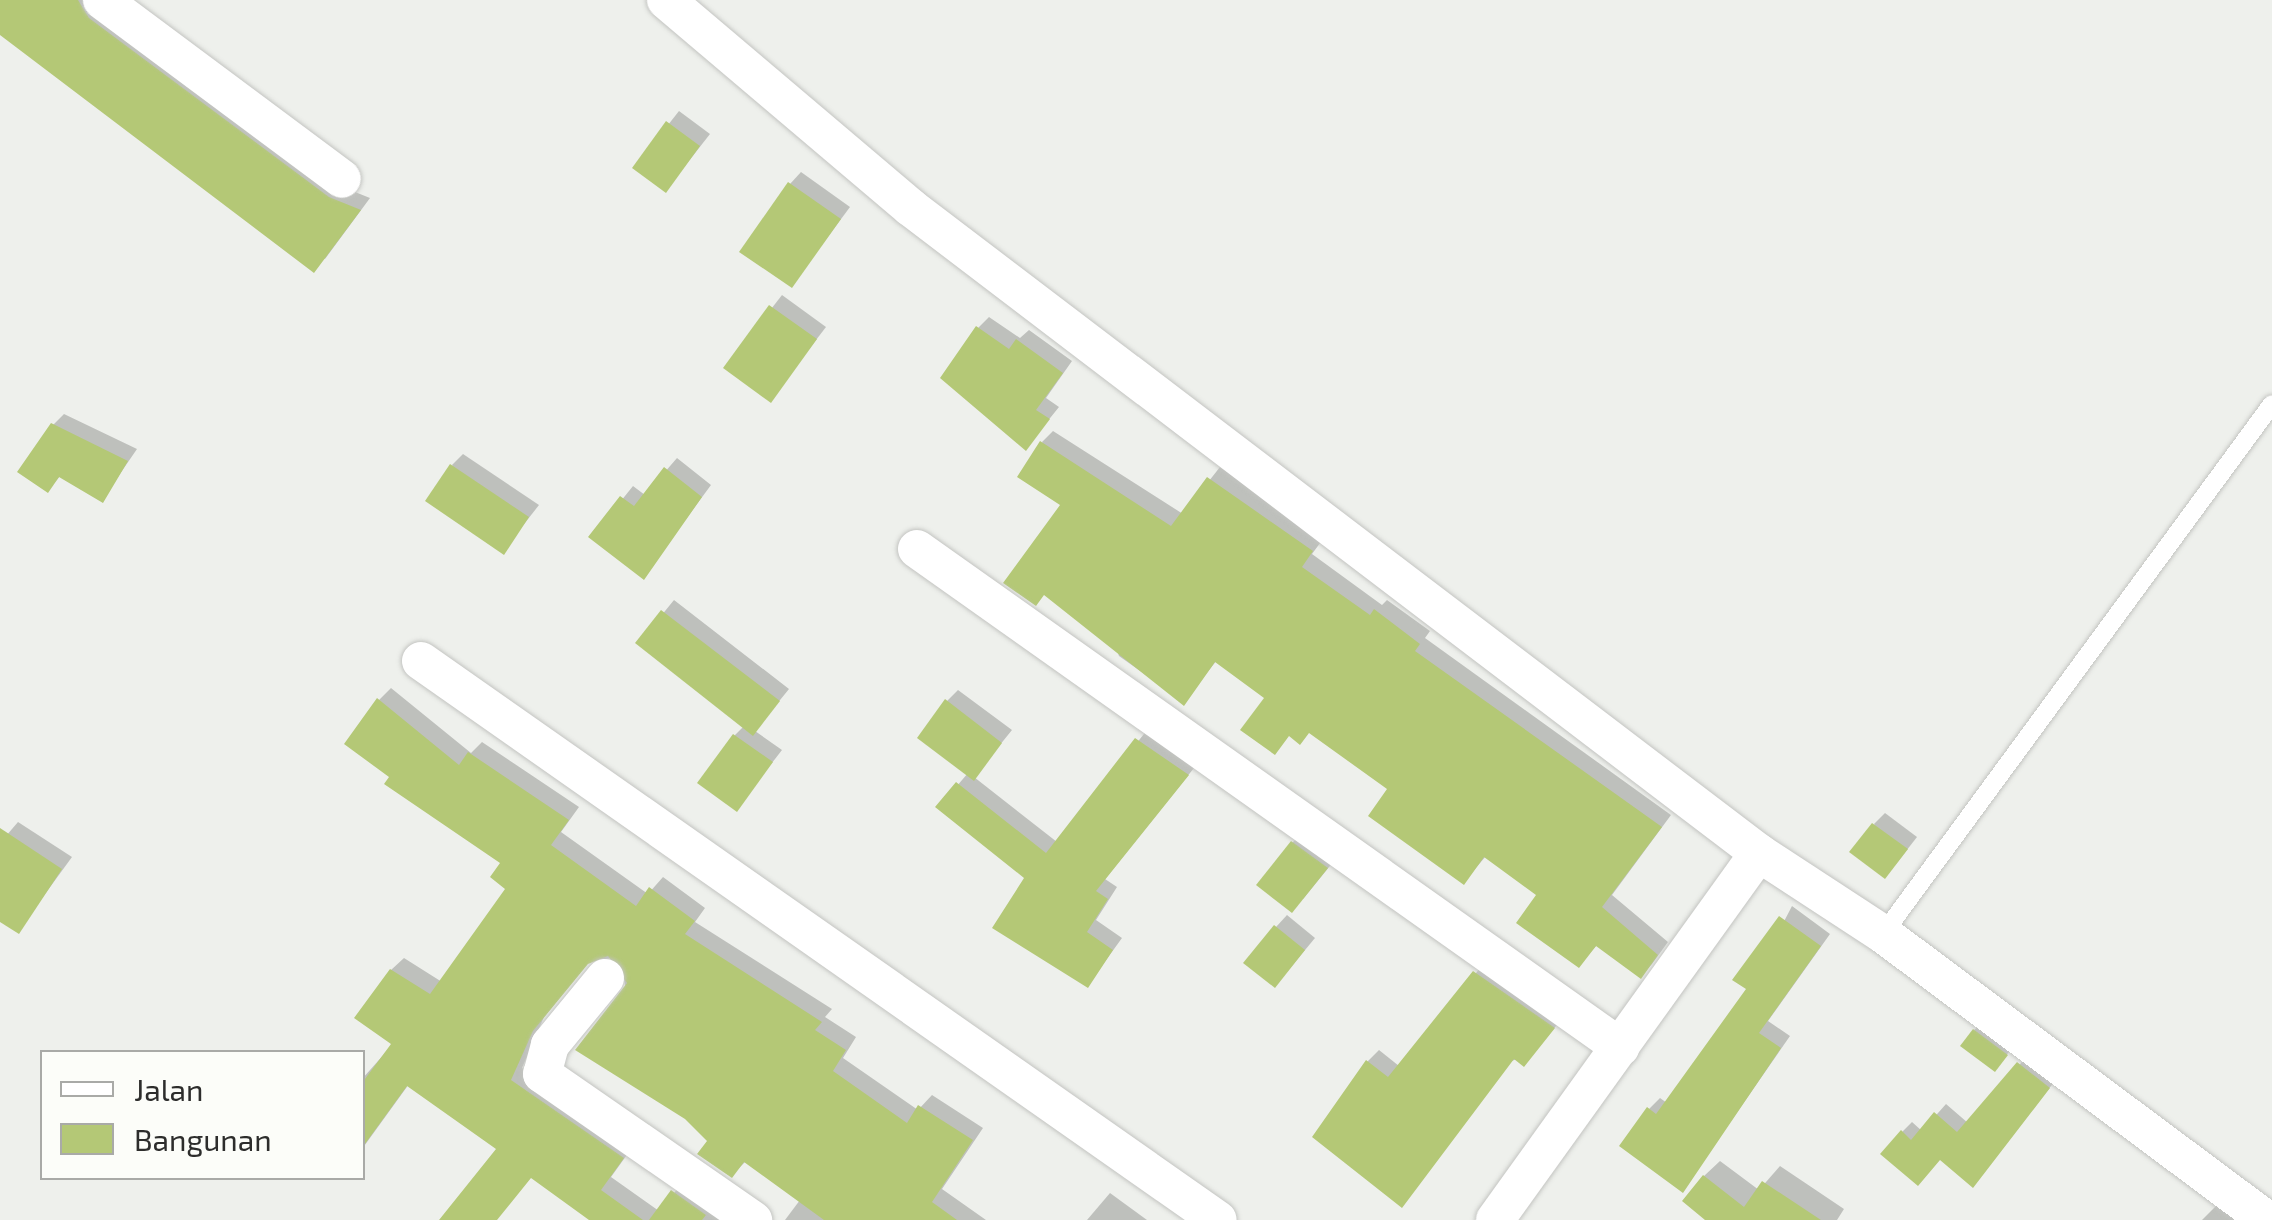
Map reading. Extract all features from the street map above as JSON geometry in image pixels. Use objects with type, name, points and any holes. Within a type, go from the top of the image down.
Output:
[{"type":"street","points":[[102,0],[342,179]]},
{"type":"street","points":[[666,0],[910,207],[1759,853],[1884,934],[2267,1220]]},
{"type":"street","points":[[916,550],[1620,1046]]},
{"type":"street","points":[[421,661],[1218,1220]]},
{"type":"street","points":[[1495,1220],[1759,853]]},
{"type":"street","points":[[605,978],[550,1045],[542,1074],[753,1220]]},
{"type":"lane","points":[[1884,934],[2272,404]]},
{"type":"building","points":[[0,0],[78,0],[89,18],[329,197],[361,210],[314,273],[0,35]]},
{"type":"building","points":[[666,121],[700,146],[666,193],[632,168]]},
{"type":"building","points":[[788,182],[841,219],[792,288],[739,252]]},
{"type":"building","points":[[769,305],[817,339],[771,403],[723,368]]},
{"type":"building","points":[[976,326],[1009,349],[1016,339],[1063,373],[1036,410],[1050,419],[1026,451],[940,378]]},
{"type":"building","points":[[51,423],[128,461],[103,503],[59,477],[48,493],[17,472]]},
{"type":"building","points":[[1040,441],[1171,526],[1207,477],[1313,551],[1302,567],[1370,615],[1374,609],[1420,644],[1415,651],[1662,827],[1602,907],[1658,955],[1641,979],[1596,946],[1579,968],[1516,923],[1536,895],[1484,857],[1464,885],[1368,816],[1387,789],[1309,733],[1300,745],[1289,736],[1275,755],[1240,730],[1264,698],[1215,662],[1184,706],[1044,595],[1036,606],[1003,583],[1060,505],[1017,477]]},
{"type":"building","points":[[450,464],[529,517],[504,555],[425,501]]},
{"type":"building","points":[[664,467],[702,497],[644,580],[588,537],[620,496],[634,506]]},
{"type":"building","points":[[661,610],[780,701],[753,736],[635,643]]},
{"type":"building","points":[[377,698],[459,765],[468,752],[569,820],[551,845],[636,906],[649,887],[695,921],[685,934],[822,1022],[815,1030],[846,1050],[833,1071],[907,1123],[918,1105],[973,1140],[932,1202],[957,1220],[824,1220],[744,1162],[732,1178],[697,1154],[707,1141],[685,1119],[575,1050],[627,983],[608,956],[588,964],[533,1031],[511,1080],[624,1158],[601,1190],[643,1220],[589,1220],[531,1178],[497,1220],[439,1220],[496,1149],[407,1086],[365,1144],[365,1079],[391,1044],[354,1018],[390,969],[430,994],[505,889],[490,877],[500,863],[384,784],[389,777],[344,744]]},
{"type":"building","points":[[945,699],[1002,743],[974,781],[917,738]]},
{"type":"building","points":[[733,734],[773,762],[737,812],[697,783]]},
{"type":"building","points":[[1135,738],[1189,775],[1096,891],[1108,899],[1087,932],[1113,950],[1088,988],[992,928],[1024,878],[935,807],[956,782],[1046,853]]},
{"type":"building","points":[[1872,823],[1908,849],[1885,879],[1849,852]]},
{"type":"building","points":[[0,828],[62,869],[19,934],[0,922]]},
{"type":"building","points":[[1291,841],[1328,868],[1292,913],[1256,885]]},
{"type":"building","points":[[1779,916],[1821,946],[1759,1033],[1781,1048],[1683,1193],[1619,1146],[1647,1107],[1656,1114],[1746,989],[1732,980]]},
{"type":"building","points":[[1274,925],[1305,950],[1275,988],[1243,963]]},
{"type":"building","points":[[1473,971],[1555,1028],[1524,1067],[1514,1059],[1402,1208],[1312,1137],[1366,1060],[1388,1077]]},
{"type":"building","points":[[1973,1029],[2008,1055],[1995,1072],[1960,1046]]},
{"type":"building","points":[[2017,1062],[2050,1088],[1973,1188],[1940,1160],[1918,1186],[1880,1154],[1901,1130],[1911,1140],[1934,1112],[1957,1132]]},
{"type":"building","points":[[1703,1175],[1744,1207],[1762,1181],[1821,1220],[1705,1220],[1682,1201]]},
{"type":"building","points":[[671,1190],[706,1215],[702,1220],[649,1220]]}]
